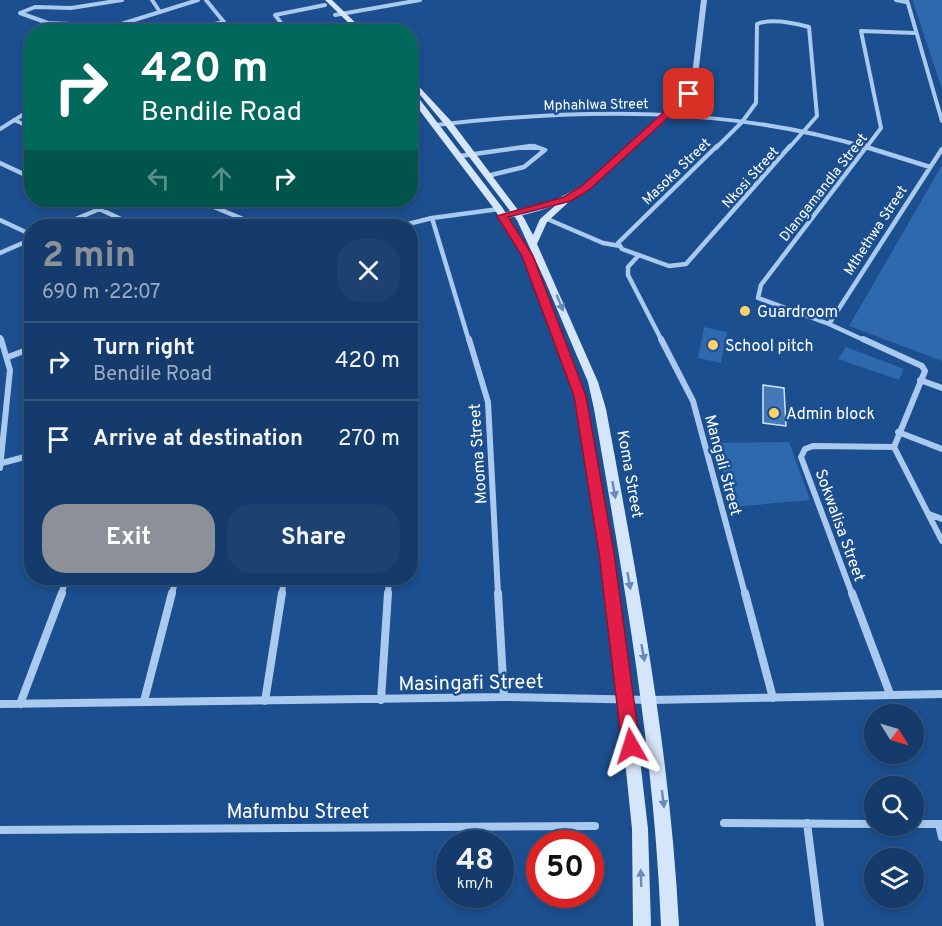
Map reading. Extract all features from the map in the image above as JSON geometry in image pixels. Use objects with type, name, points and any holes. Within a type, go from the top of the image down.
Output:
[{"type":"main road","points":[[324,2],[351,24]]},
{"type":"main road","points":[[338,14],[346,24]]},
{"type":"main road","name":"Koma Street","points":[[418,88],[448,123],[516,213],[533,244],[596,394],[651,700],[664,808],[670,926]]},
{"type":"main road","points":[[418,103],[501,213],[528,256],[580,396],[606,553],[625,699],[640,829],[642,926]]},
{"type":"main road","points":[[533,244],[545,218],[568,199]]},
{"type":"street","points":[[48,24],[20,12],[32,8],[71,8],[122,0]]},
{"type":"street","points":[[152,0],[160,12]]},
{"type":"street","points":[[119,24],[198,0]]},
{"type":"street","points":[[206,0],[224,22],[215,24]]},
{"type":"street","points":[[383,0],[389,6]]},
{"type":"street","points":[[338,14],[420,0]]},
{"type":"street","points":[[418,222],[432,218],[516,213],[568,199],[585,188],[671,113],[691,91],[704,0]]},
{"type":"street","points":[[896,0],[907,1],[942,121]]},
{"type":"street","points":[[282,24],[275,15],[324,2]]},
{"type":"street","name":"Masoka Street","points":[[619,244],[742,122],[756,103],[757,23],[765,21],[806,25]]},
{"type":"street","name":"Nkosi Street","points":[[545,218],[603,243],[619,244],[639,255],[669,266],[686,264],[806,131],[817,113],[809,29],[806,25]]},
{"type":"street","name":"Dlangamandla Street","points":[[829,324],[758,297],[761,285],[878,133],[881,125],[861,31],[915,33]]},
{"type":"street","name":"Mphahlwa Street","points":[[436,125],[572,112],[671,113],[806,131],[930,167]]},
{"type":"street","points":[[0,129],[24,114]]},
{"type":"street","points":[[14,120],[24,124]]},
{"type":"street","points":[[460,156],[533,146],[545,150],[524,167],[487,176]]},
{"type":"street","name":"Mthethwa Street","points":[[829,324],[942,149]]},
{"type":"street","points":[[0,163],[24,174]]},
{"type":"street","points":[[96,207],[121,219]]},
{"type":"street","points":[[76,219],[105,207]]},
{"type":"street","points":[[214,207],[243,219]]},
{"type":"street","name":"Mooma Street","points":[[432,218],[488,402],[504,697]]},
{"type":"street","points":[[0,220],[24,233]]},
{"type":"street","points":[[0,252],[24,241]]},
{"type":"street","name":"Mangali Street","points":[[639,255],[628,267],[628,275],[693,401],[773,698]]},
{"type":"street","points":[[829,324],[916,362],[925,371],[898,432],[894,447],[942,541]]},
{"type":"street","points":[[0,337],[8,357],[10,370],[1,465],[24,458]]},
{"type":"street","points":[[8,357],[24,351]]},
{"type":"street","points":[[920,380],[942,388]]},
{"type":"street","points":[[898,432],[942,449]]},
{"type":"street","name":"Sokwalisa Street","points":[[890,694],[801,457],[805,449],[813,447],[894,447]]},
{"type":"street","points":[[929,513],[942,519]]},
{"type":"street","points":[[20,704],[64,585]]},
{"type":"street","points":[[144,701],[174,585]]},
{"type":"street","points":[[265,701],[283,585]]},
{"type":"street","points":[[381,700],[389,585]]},
{"type":"street","name":"Masingafi Street","points":[[0,704],[504,697],[651,700],[942,694]]},
{"type":"street","points":[[724,823],[864,824]]},
{"type":"street","points":[[807,823],[820,926]]},
{"type":"street","points":[[924,824],[940,824],[942,837]]},
{"type":"street","name":"Mafumbu Street","points":[[0,830],[595,826]]},
{"type":"shaded area","points":[[914,0],[942,0],[942,89],[913,2]]},
{"type":"shaded area","points":[[942,165],[942,361],[849,326]]},
{"type":"shaded area","name":"School pitch","points":[[704,327],[727,332],[721,363],[698,358]]},
{"type":"shaded area","points":[[846,347],[904,369],[899,380],[838,359]]},
{"type":"shaded area","points":[[789,442],[810,500],[733,507],[715,443]]},
{"type":"building","name":"Admin block","points":[[763,385],[784,388],[786,426],[763,423]]},
{"type":"place","name":"Guardroom","points":[[745,311]]},
{"type":"place","name":"School pitch","points":[[713,345]]},
{"type":"place","name":"Admin block","points":[[774,413]]},
{"type":"route","points":[[631,746],[606,553],[580,396],[528,256],[502,216],[568,199],[585,188],[681,104],[689,94]]}]
